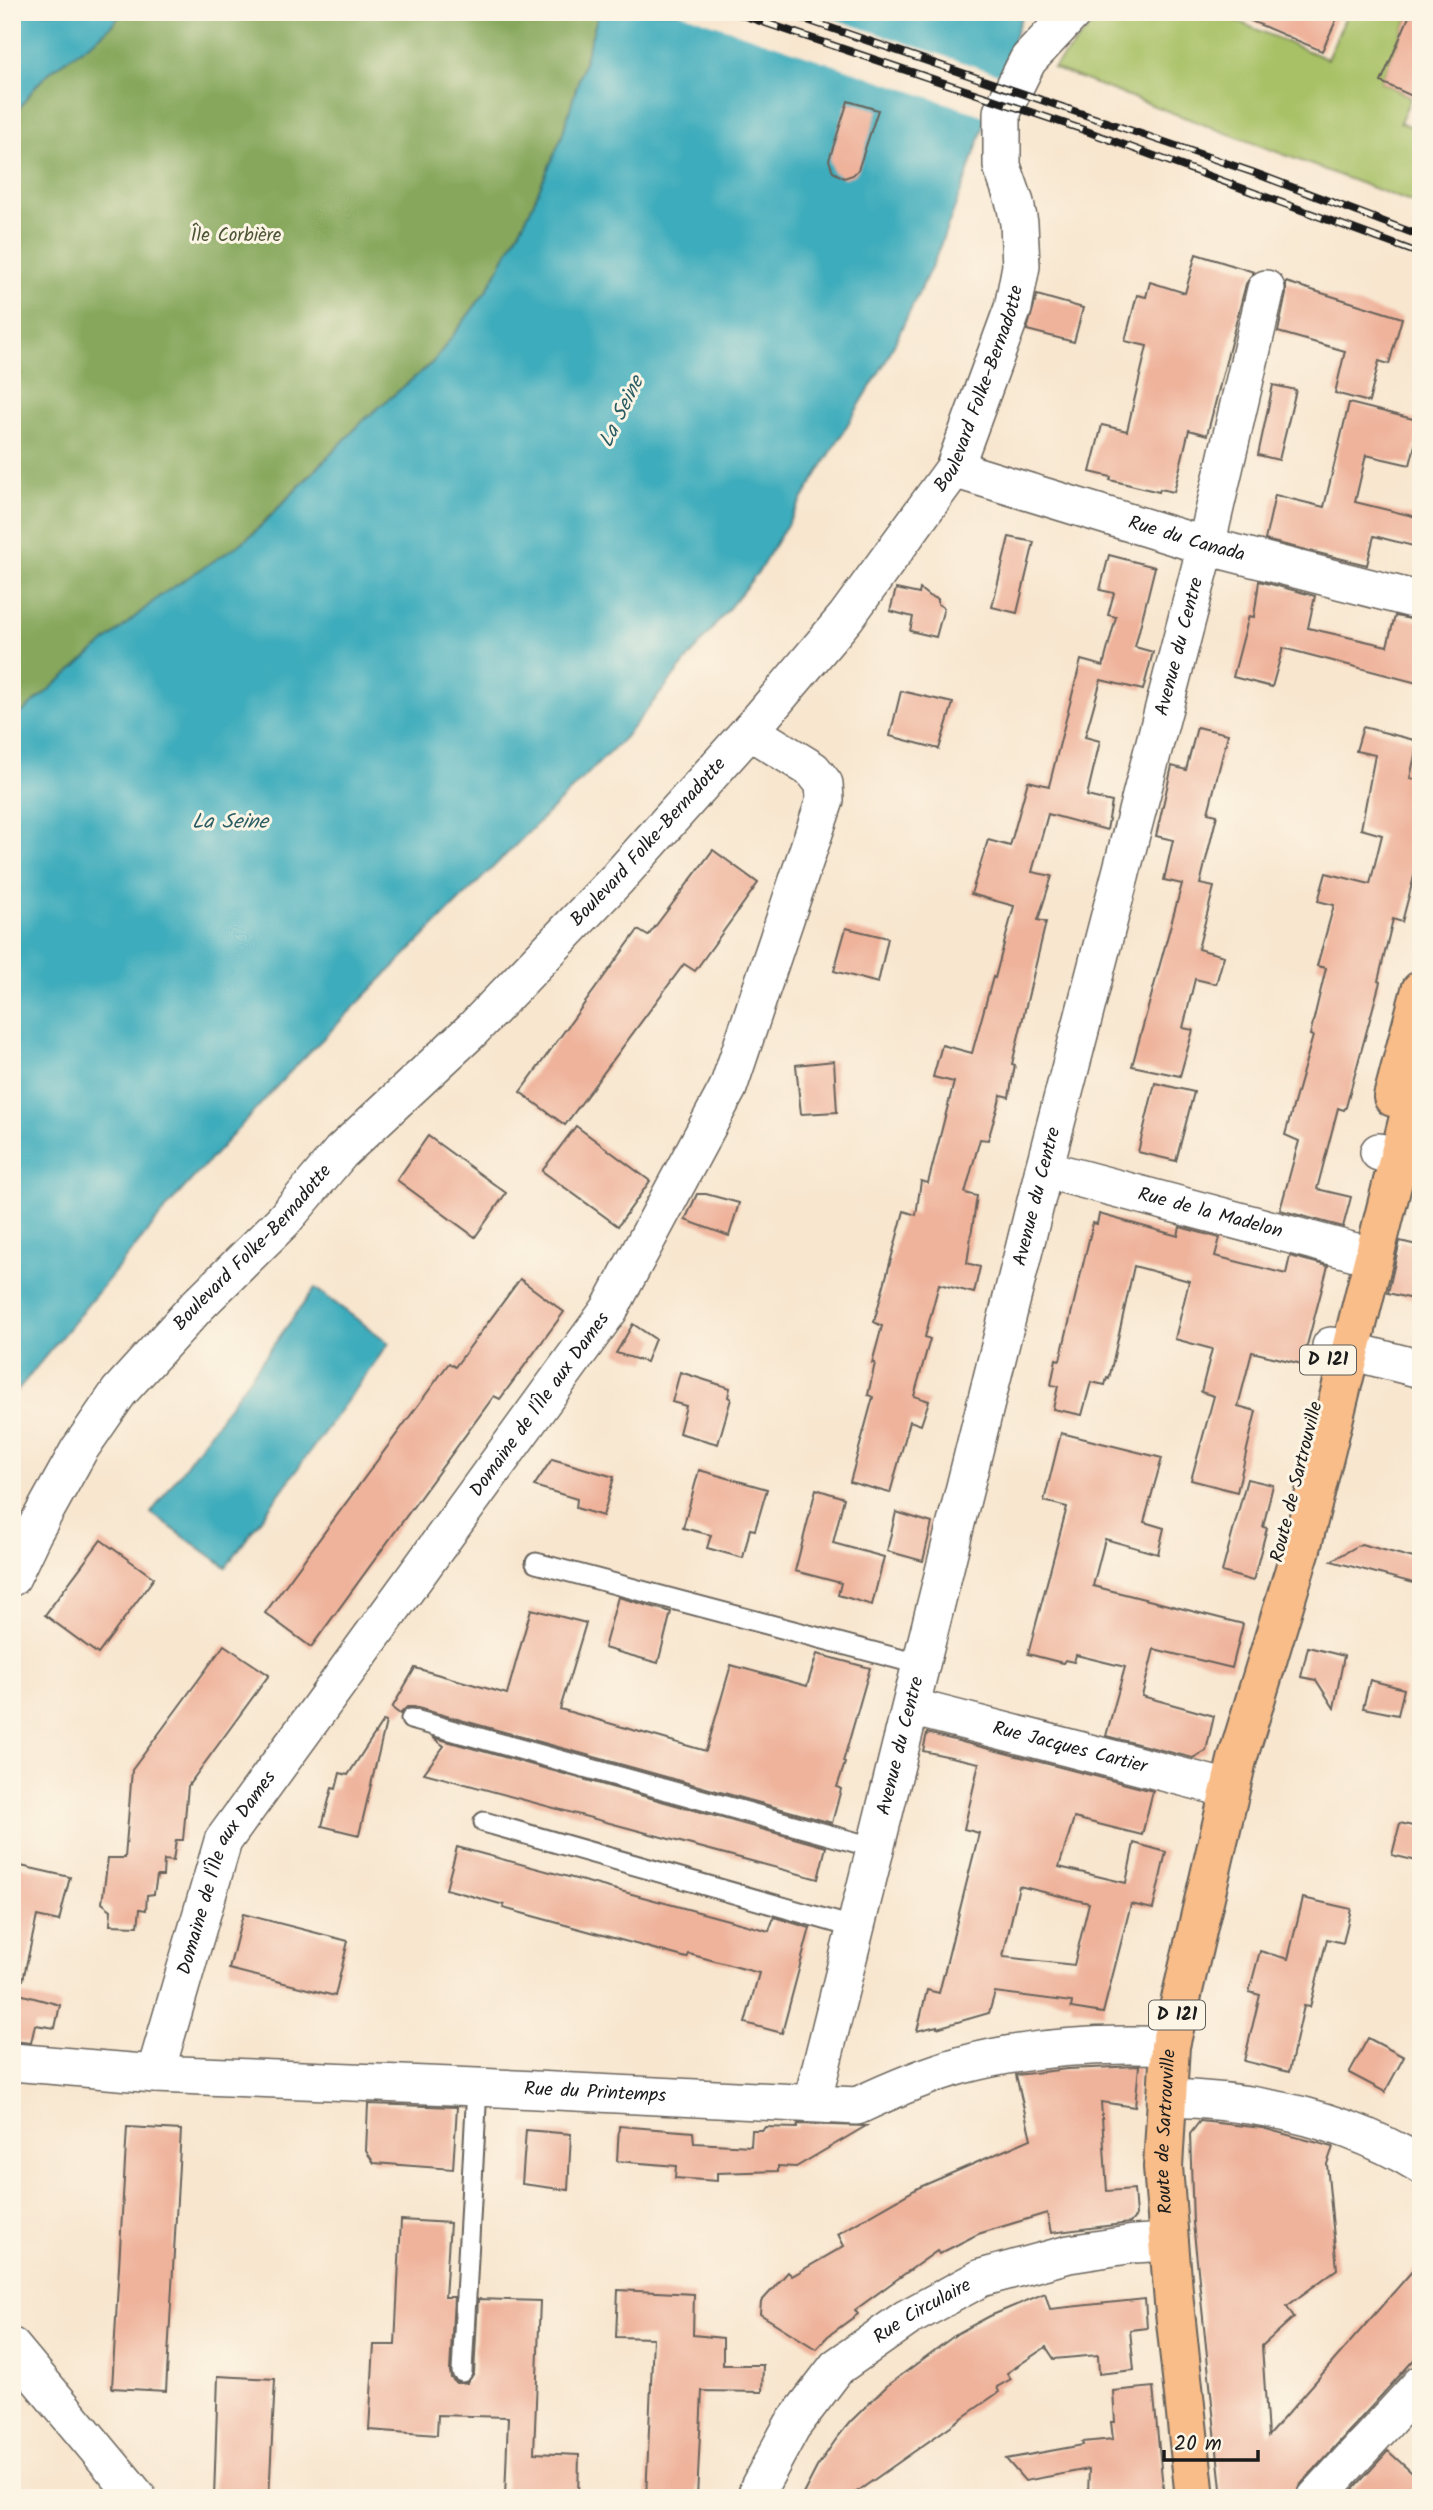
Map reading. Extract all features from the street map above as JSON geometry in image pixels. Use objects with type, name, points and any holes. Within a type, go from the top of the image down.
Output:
[{"type":"main road","name":"Route de Sartrouville","points":[[1400,1158],[1421,990]]},
{"type":"main road","name":"Route de Sartrouville","points":[[1195,2498],[1168,2242],[1163,2167],[1170,2046],[1229,1788],[1301,1549],[1341,1349],[1365,1254],[1400,1158],[1421,1069]]},
{"type":"street","name":"Boulevard Folke-Bernadotte","points":[[12,1577],[33,1533],[79,1451],[120,1392],[198,1305],[283,1220],[341,1152],[472,1030],[617,879],[750,731],[846,617],[954,469],[1013,308],[1021,266],[1019,223],[1002,166],[1002,112],[1028,60],[1073,12]]},
{"type":"street","name":"Avenue du Centre","points":[[812,2103],[1044,1169],[1206,546],[1266,289]]},
{"type":"street","name":"Rue du Canada","points":[[954,469],[1206,546],[1421,601]]},
{"type":"street","name":"Domaine de l'Île aux Dames","points":[[155,2074],[223,1841],[609,1310],[728,1088],[825,800],[824,784],[813,769],[750,731]]},
{"type":"street","name":"Rue de la Madelon","points":[[1044,1169],[1365,1254]]},
{"type":"street","points":[[1341,1349],[1421,1369]]},
{"type":"street","name":"Rue Jacques Cartier","points":[[911,1707],[1229,1788]]},
{"type":"street","name":"Rue du Printemps","points":[[12,2062],[155,2074],[857,2106],[902,2085],[964,2065],[1030,2053],[1086,2047],[1170,2046]]},
{"type":"street","points":[[1166,2098],[1216,2099],[1321,2121],[1369,2139],[1421,2165]]},
{"type":"street","name":"Rue Circulaire","points":[[756,2498],[759,2487],[792,2426],[837,2367],[907,2318],[981,2278],[1069,2254],[1168,2242]]},
{"type":"street","points":[[12,2347],[29,2383],[138,2498]]},
{"type":"street","points":[[1316,2498],[1421,2384]]},
{"type":"lane","points":[[536,1563],[922,1665]]},
{"type":"lane","points":[[411,1718],[876,1848]]},
{"type":"lane","points":[[484,1822],[856,1928]]},
{"type":"lane","points":[[461,2372],[477,2087]]},
{"type":"green space","name":"Île Corbière","points":[[122,12],[599,12],[561,139],[529,213],[487,290],[433,362],[365,419],[240,544],[161,595],[12,721],[12,118],[45,76],[107,30]]},
{"type":"green space","points":[[1104,12],[1215,12],[1327,59],[1348,12],[1411,12],[1381,82],[1411,97],[1400,122],[1421,131],[1421,206],[1053,68]]},
{"type":"water","points":[[12,12],[122,12],[107,30],[45,76],[12,118]]},
{"type":"water","name":"La Seine","points":[[599,12],[1023,12],[935,259],[886,361],[759,571],[625,737],[289,1073],[176,1197],[12,1397],[12,721],[161,595],[254,533],[365,419],[433,362],[487,290],[529,213],[561,139]]},
{"type":"water","points":[[315,1288],[389,1343],[226,1567],[151,1513]]},
{"type":"pier","points":[[678,12],[814,12],[1004,76],[990,118]]},
{"type":"building","points":[[1230,12],[1340,12],[1322,51]]},
{"type":"building","points":[[1411,12],[1421,12],[1421,100],[1381,82]]},
{"type":"building","points":[[848,101],[878,110],[858,170],[844,178],[833,172],[829,160]]},
{"type":"building","points":[[1196,254],[1254,272],[1246,284],[1207,435],[1189,430],[1174,492],[1160,489],[1159,492],[1110,480],[1111,477],[1090,472],[1102,425],[1127,431],[1147,346],[1125,341],[1137,295],[1146,297],[1150,282],[1185,293]]},
{"type":"building","points":[[1286,282],[1402,318],[1389,364],[1379,361],[1369,402],[1335,393],[1345,351],[1278,332]]},
{"type":"building","points":[[1037,295],[1083,308],[1074,342],[1027,330]]},
{"type":"building","points":[[1273,385],[1296,390],[1279,460],[1258,455]]},
{"type":"building","points":[[1349,403],[1421,421],[1410,465],[1366,455],[1355,502],[1421,518],[1421,548],[1374,536],[1367,565],[1265,540],[1275,495],[1324,507]]},
{"type":"building","points":[[1009,537],[1034,542],[1017,613],[992,607]]},
{"type":"building","points":[[1109,555],[1155,567],[1135,647],[1153,652],[1143,690],[1101,680],[1085,737],[1100,741],[1087,796],[1112,802],[1107,830],[1048,814],[1032,872],[1052,876],[1038,920],[1046,922],[1012,1064],[1015,1065],[1009,1097],[1001,1095],[988,1140],[980,1139],[965,1193],[977,1196],[967,1263],[980,1267],[974,1293],[939,1284],[925,1337],[930,1339],[914,1396],[929,1401],[921,1425],[910,1421],[890,1493],[850,1482],[873,1397],[868,1395],[875,1363],[872,1363],[882,1326],[874,1322],[904,1211],[916,1215],[921,1181],[928,1183],[954,1082],[933,1077],[942,1045],[972,1053],[1014,906],[971,894],[988,840],[1010,846],[1028,781],[1049,786],[1081,660],[1103,666],[1116,617],[1108,615],[1114,593],[1100,590]]},
{"type":"building","points":[[1259,581],[1315,596],[1308,628],[1387,646],[1395,616],[1421,621],[1421,684],[1283,648],[1272,687],[1233,677],[1249,616],[1254,617]]},
{"type":"building","points":[[896,589],[919,594],[920,589],[938,599],[938,604],[944,608],[936,637],[910,631],[913,617],[890,611]]},
{"type":"building","points":[[901,691],[953,703],[939,749],[890,736]]},
{"type":"building","points":[[1197,727],[1228,734],[1208,813],[1217,815],[1200,884],[1214,887],[1198,949],[1224,956],[1216,984],[1195,979],[1183,1028],[1193,1030],[1180,1076],[1132,1066],[1182,884],[1164,880],[1173,840],[1156,836],[1172,766],[1186,770]]},
{"type":"building","points":[[1363,727],[1418,741],[1410,778],[1421,781],[1421,850],[1402,922],[1393,919],[1378,981],[1380,982],[1346,1107],[1344,1110],[1338,1108],[1317,1189],[1351,1197],[1343,1227],[1280,1210],[1299,1141],[1285,1135],[1313,1036],[1310,1035],[1326,968],[1317,966],[1334,905],[1318,901],[1326,873],[1370,884],[1382,835],[1361,829],[1375,755],[1356,751]]},
{"type":"building","points":[[713,850],[758,883],[695,971],[684,964],[565,1125],[520,1092],[638,930],[648,936]]},
{"type":"building","points":[[846,928],[888,938],[878,983],[834,971]]},
{"type":"building","points":[[834,1061],[837,1112],[801,1114],[796,1065]]},
{"type":"building","points":[[1155,1083],[1194,1092],[1176,1161],[1138,1152]]},
{"type":"building","points":[[576,1126],[650,1181],[618,1226],[542,1171]]},
{"type":"building","points":[[428,1136],[506,1193],[475,1237],[397,1180]]},
{"type":"building","points":[[697,1194],[739,1203],[729,1236],[685,1220]]},
{"type":"building","points":[[1099,1214],[1178,1236],[1180,1227],[1220,1238],[1215,1256],[1286,1274],[1290,1256],[1328,1266],[1302,1364],[1252,1352],[1238,1406],[1256,1411],[1237,1492],[1191,1480],[1214,1396],[1201,1392],[1212,1349],[1175,1339],[1189,1281],[1134,1266],[1109,1379],[1107,1378],[1105,1385],[1091,1382],[1082,1415],[1053,1409],[1058,1386],[1051,1385],[1056,1359],[1060,1360],[1093,1223],[1097,1224]]},
{"type":"building","points":[[1400,1241],[1421,1246],[1421,1288],[1417,1300],[1388,1293]]},
{"type":"building","points":[[520,1279],[564,1312],[500,1399],[494,1396],[311,1647],[265,1613],[449,1363],[455,1367]]},
{"type":"building","points":[[633,1324],[655,1339],[646,1362],[616,1353]]},
{"type":"building","points":[[680,1372],[730,1388],[728,1397],[731,1399],[718,1444],[679,1433],[686,1406],[672,1402]]},
{"type":"building","points":[[1061,1433],[1162,1458],[1144,1522],[1164,1528],[1158,1554],[1105,1539],[1093,1586],[1243,1624],[1232,1668],[1154,1649],[1142,1696],[1214,1716],[1206,1751],[1193,1758],[1106,1736],[1125,1667],[1076,1655],[1074,1662],[1065,1660],[1063,1663],[1028,1654],[1067,1507],[1044,1501]]},
{"type":"building","points":[[552,1459],[614,1477],[603,1516],[576,1508],[577,1499],[534,1486]]},
{"type":"building","points":[[699,1470],[767,1489],[755,1530],[750,1529],[743,1558],[707,1548],[711,1535],[683,1528]]},
{"type":"building","points":[[1247,1479],[1273,1485],[1263,1527],[1267,1528],[1253,1581],[1222,1572]]},
{"type":"building","points":[[816,1489],[844,1498],[833,1543],[884,1557],[872,1605],[838,1595],[841,1583],[795,1571]]},
{"type":"building","points":[[896,1512],[932,1523],[923,1561],[887,1551]]},
{"type":"building","points":[[101,1540],[154,1578],[98,1654],[45,1615]]},
{"type":"building","points":[[1361,1544],[1421,1560],[1421,1585],[1331,1561]]},
{"type":"building","points":[[618,1597],[671,1612],[658,1663],[604,1648]]},
{"type":"building","points":[[531,1609],[586,1623],[560,1709],[706,1751],[731,1665],[807,1686],[817,1654],[870,1668],[843,1762],[845,1763],[837,1787],[841,1789],[832,1823],[414,1707],[407,1707],[400,1714],[392,1708],[415,1668],[507,1694]]},
{"type":"building","points":[[224,1645],[269,1675],[188,1786],[183,1840],[176,1840],[173,1861],[164,1860],[163,1876],[157,1876],[154,1894],[147,1895],[146,1910],[140,1909],[138,1926],[110,1925],[111,1910],[102,1903],[108,1858],[125,1858],[132,1770]]},
{"type":"building","points":[[1308,1647],[1344,1656],[1334,1708],[1316,1680],[1301,1677]]},
{"type":"building","points":[[1370,1680],[1404,1689],[1398,1715],[1363,1708]]},
{"type":"building","points":[[383,1721],[386,1722],[359,1835],[322,1826],[332,1788],[336,1789],[340,1773],[348,1775]]},
{"type":"building","points":[[927,1733],[1153,1791],[1142,1835],[1074,1818],[1059,1867],[1126,1883],[1134,1843],[1166,1852],[1153,1909],[1131,1904],[1103,2013],[1071,2008],[1072,2002],[995,1992],[989,2013],[917,2031],[927,1990],[939,1993],[979,1833],[964,1829],[979,1763],[923,1751]],"holes":[[[1019,1886],[1089,1903],[1074,1965],[1003,1957]]]},
{"type":"building","points":[[432,1737],[826,1847],[818,1879],[424,1773],[444,1746]]},
{"type":"building","points":[[1400,1823],[1421,1828],[1421,1862],[1392,1855]]},
{"type":"building","points":[[457,1847],[769,1931],[774,1917],[810,1928],[782,2033],[745,2023],[759,1973],[689,1954],[687,1958],[503,1908],[504,1905],[446,1889]]},
{"type":"building","points":[[12,1864],[70,1877],[59,1921],[37,1916],[23,1980],[12,1979]]},
{"type":"building","points":[[1303,1898],[1351,1909],[1343,1943],[1327,1939],[1310,2007],[1304,2006],[1289,2072],[1244,2061],[1260,1995],[1249,1992],[1260,1951],[1288,1959]]},
{"type":"building","points":[[243,1914],[348,1941],[335,1996],[229,1969]]},
{"type":"building","points":[[12,1992],[60,2005],[55,2028],[35,2025],[31,2043],[12,2041]]},
{"type":"building","points":[[1368,2038],[1404,2057],[1385,2092],[1349,2073]]},
{"type":"building","points":[[1139,2066],[1135,2107],[1101,2102],[1107,2191],[1134,2189],[1136,2216],[1130,2223],[1051,2233],[1047,2213],[978,2234],[939,2254],[937,2251],[896,2280],[855,2310],[858,2314],[828,2336],[816,2349],[760,2314],[761,2302],[788,2272],[792,2276],[844,2246],[838,2234],[920,2187],[1031,2139],[1016,2075],[1067,2069]]},
{"type":"building","points":[[368,2104],[457,2107],[453,2169],[374,2163],[366,2151]]},
{"type":"building","points":[[1200,2121],[1262,2128],[1333,2147],[1327,2164],[1337,2269],[1287,2306],[1294,2317],[1262,2346],[1268,2436],[1421,2261],[1421,2352],[1301,2484],[1296,2498],[1222,2498],[1193,2223],[1190,2134]]},
{"type":"building","points":[[798,2124],[866,2126],[796,2167],[778,2166],[778,2171],[717,2173],[717,2181],[675,2178],[676,2166],[617,2161],[619,2126],[693,2132],[694,2143],[751,2146],[752,2130],[763,2130],[765,2127],[797,2128]]},
{"type":"building","points":[[127,2127],[181,2130],[166,2391],[112,2388]]},
{"type":"building","points":[[526,2130],[571,2134],[568,2190],[522,2184]]},
{"type":"building","points":[[401,2220],[450,2223],[445,2297],[454,2297],[450,2371],[451,2378],[456,2383],[467,2383],[474,2373],[478,2299],[540,2301],[534,2453],[579,2455],[578,2498],[505,2498],[508,2417],[438,2415],[437,2435],[369,2430],[374,2345],[395,2345]]},
{"type":"building","points":[[618,2290],[694,2294],[693,2335],[723,2338],[723,2365],[763,2365],[762,2392],[702,2391],[697,2498],[646,2498],[653,2338],[616,2337]]},
{"type":"building","points":[[1045,2293],[1050,2309],[1145,2299],[1147,2328],[1130,2330],[1134,2370],[1099,2374],[1098,2355],[1054,2359],[1046,2347],[1007,2373],[1011,2379],[997,2387],[999,2392],[848,2498],[801,2498],[817,2467],[837,2438],[888,2385],[958,2333]]},
{"type":"building","points":[[218,2376],[275,2379],[269,2498],[214,2498]]},
{"type":"building","points":[[1153,2387],[1164,2498],[1126,2498],[1125,2491],[1088,2494],[1089,2469],[1025,2481],[1006,2459],[1083,2445],[1082,2442],[1113,2439],[1113,2391]]},
{"type":"building","points":[[1388,2451],[1421,2481],[1421,2498],[1345,2498]]},
{"type":"railway","points":[[733,12],[1081,129],[1421,254]]},
{"type":"railway","points":[[784,12],[1252,172],[1421,236]]}]
